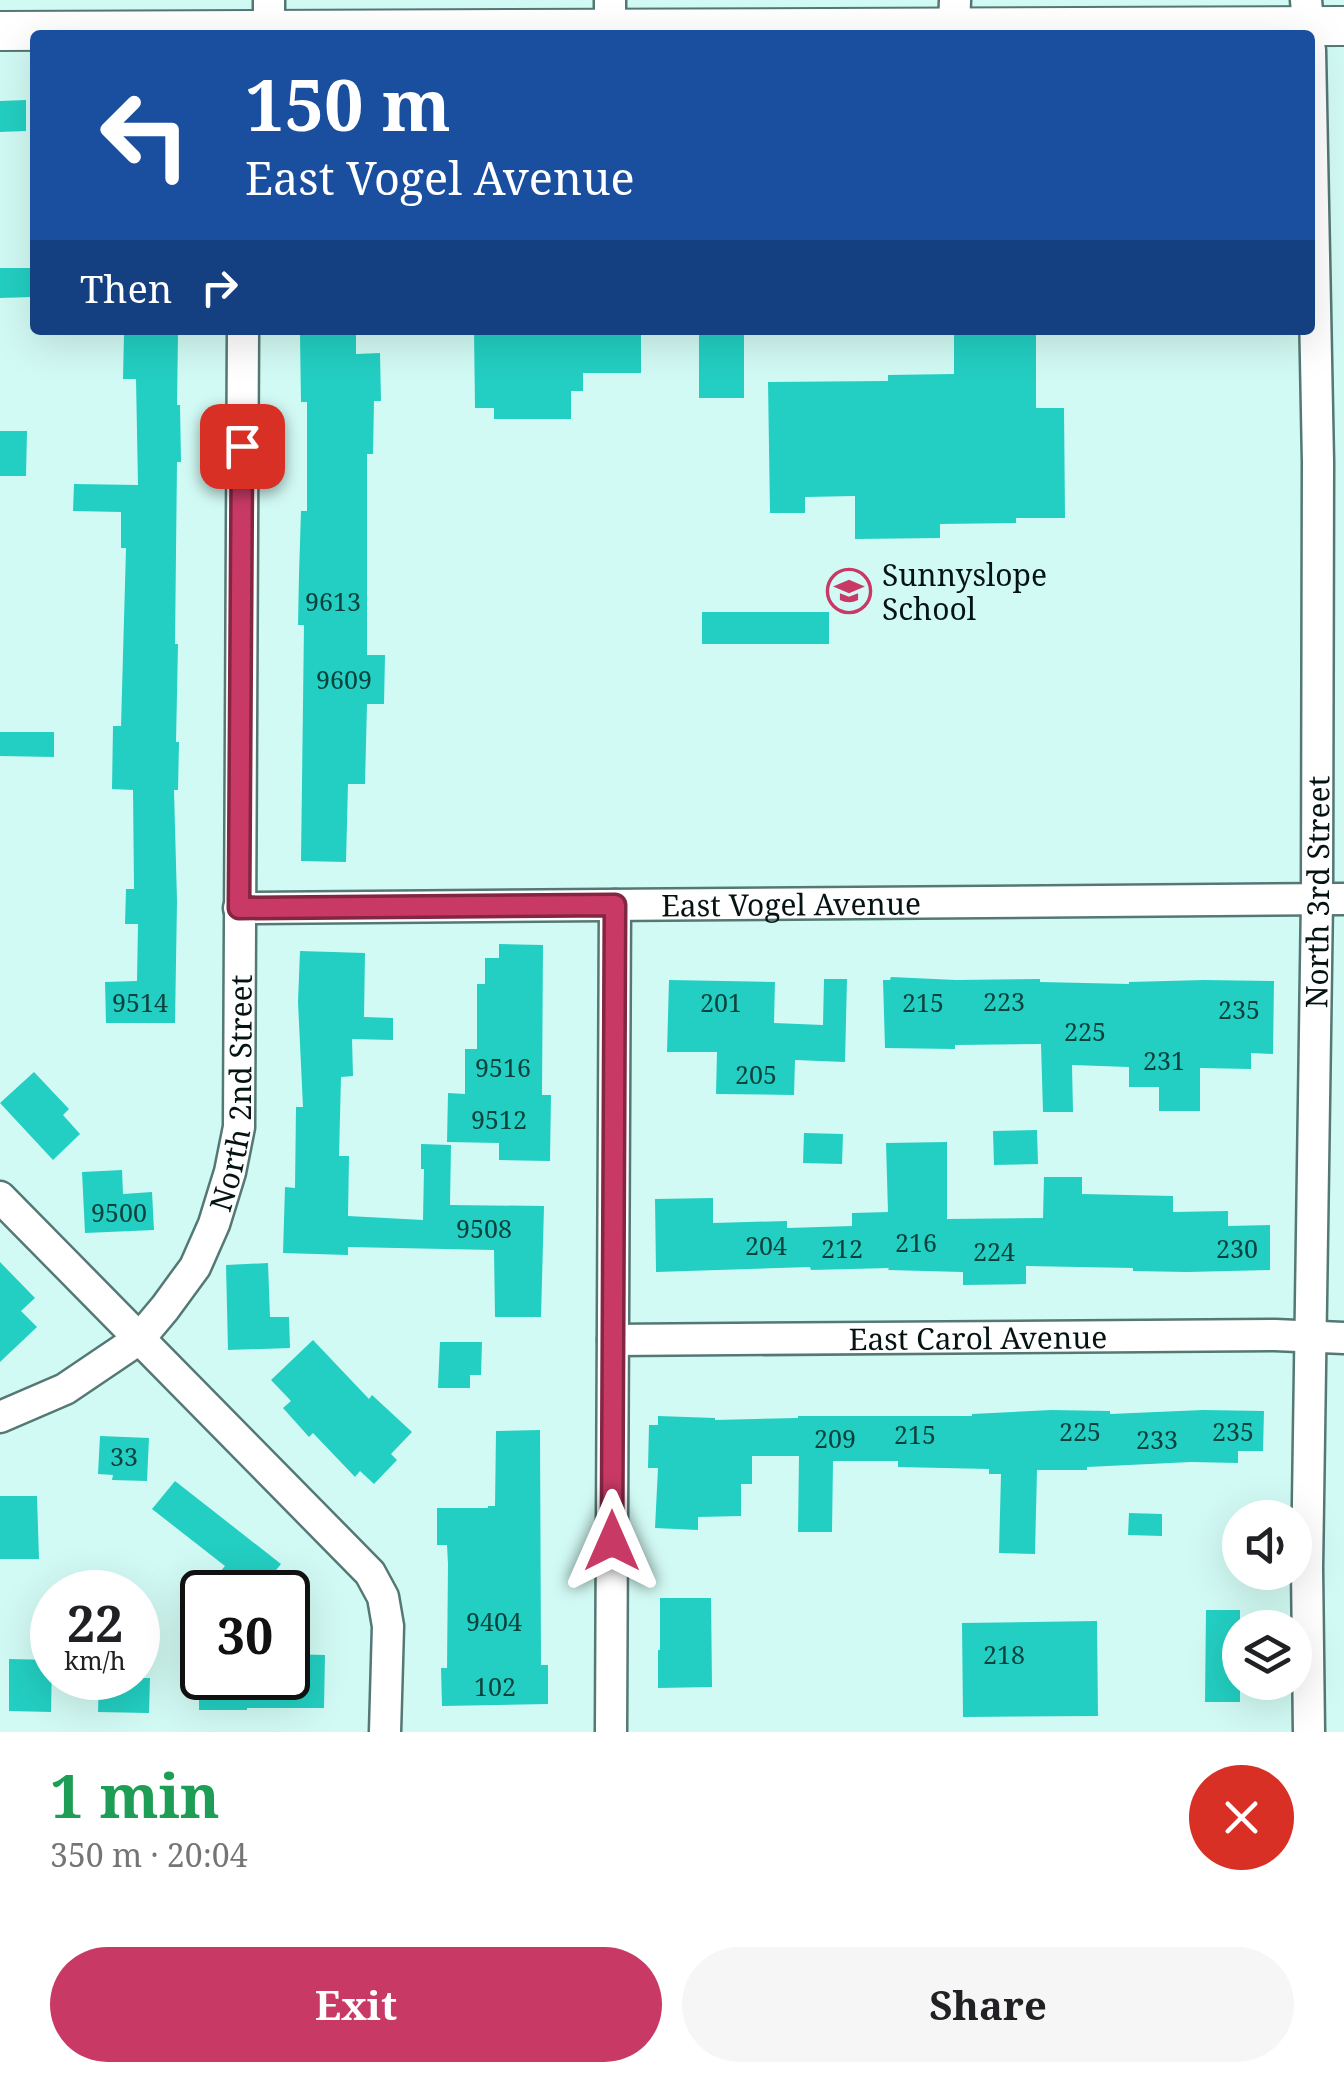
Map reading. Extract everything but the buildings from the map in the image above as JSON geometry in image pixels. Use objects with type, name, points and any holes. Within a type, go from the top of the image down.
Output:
[{"type":"street","points":[[64,30],[610,15],[954,14],[1316,27]]},
{"type":"street","name":"North 3rd Street","points":[[1309,1732],[1306,1569],[1310,1336],[1330,899],[1331,462],[1316,27]]},
{"type":"street","points":[[0,32],[30,31]]},
{"type":"street","name":"North 2nd Street","points":[[139,1338],[195,1267],[214,1224],[239,1127],[243,335]]},
{"type":"street","name":"East Vogel Avenue","points":[[239,908],[1330,899]]},
{"type":"street","points":[[610,1732],[615,905]]},
{"type":"street","points":[[0,1197],[370,1573],[383,1598],[388,1626],[385,1732]]},
{"type":"street","points":[[0,1417],[65,1390],[139,1338]]},
{"type":"street","name":"East Carol Avenue","points":[[612,1340],[1344,1338]]},
{"type":"place","name":"Sunnyslope School","points":[[849,591]]},
{"type":"route","points":[[242,446],[239,908],[615,905],[612,1541]]}]
